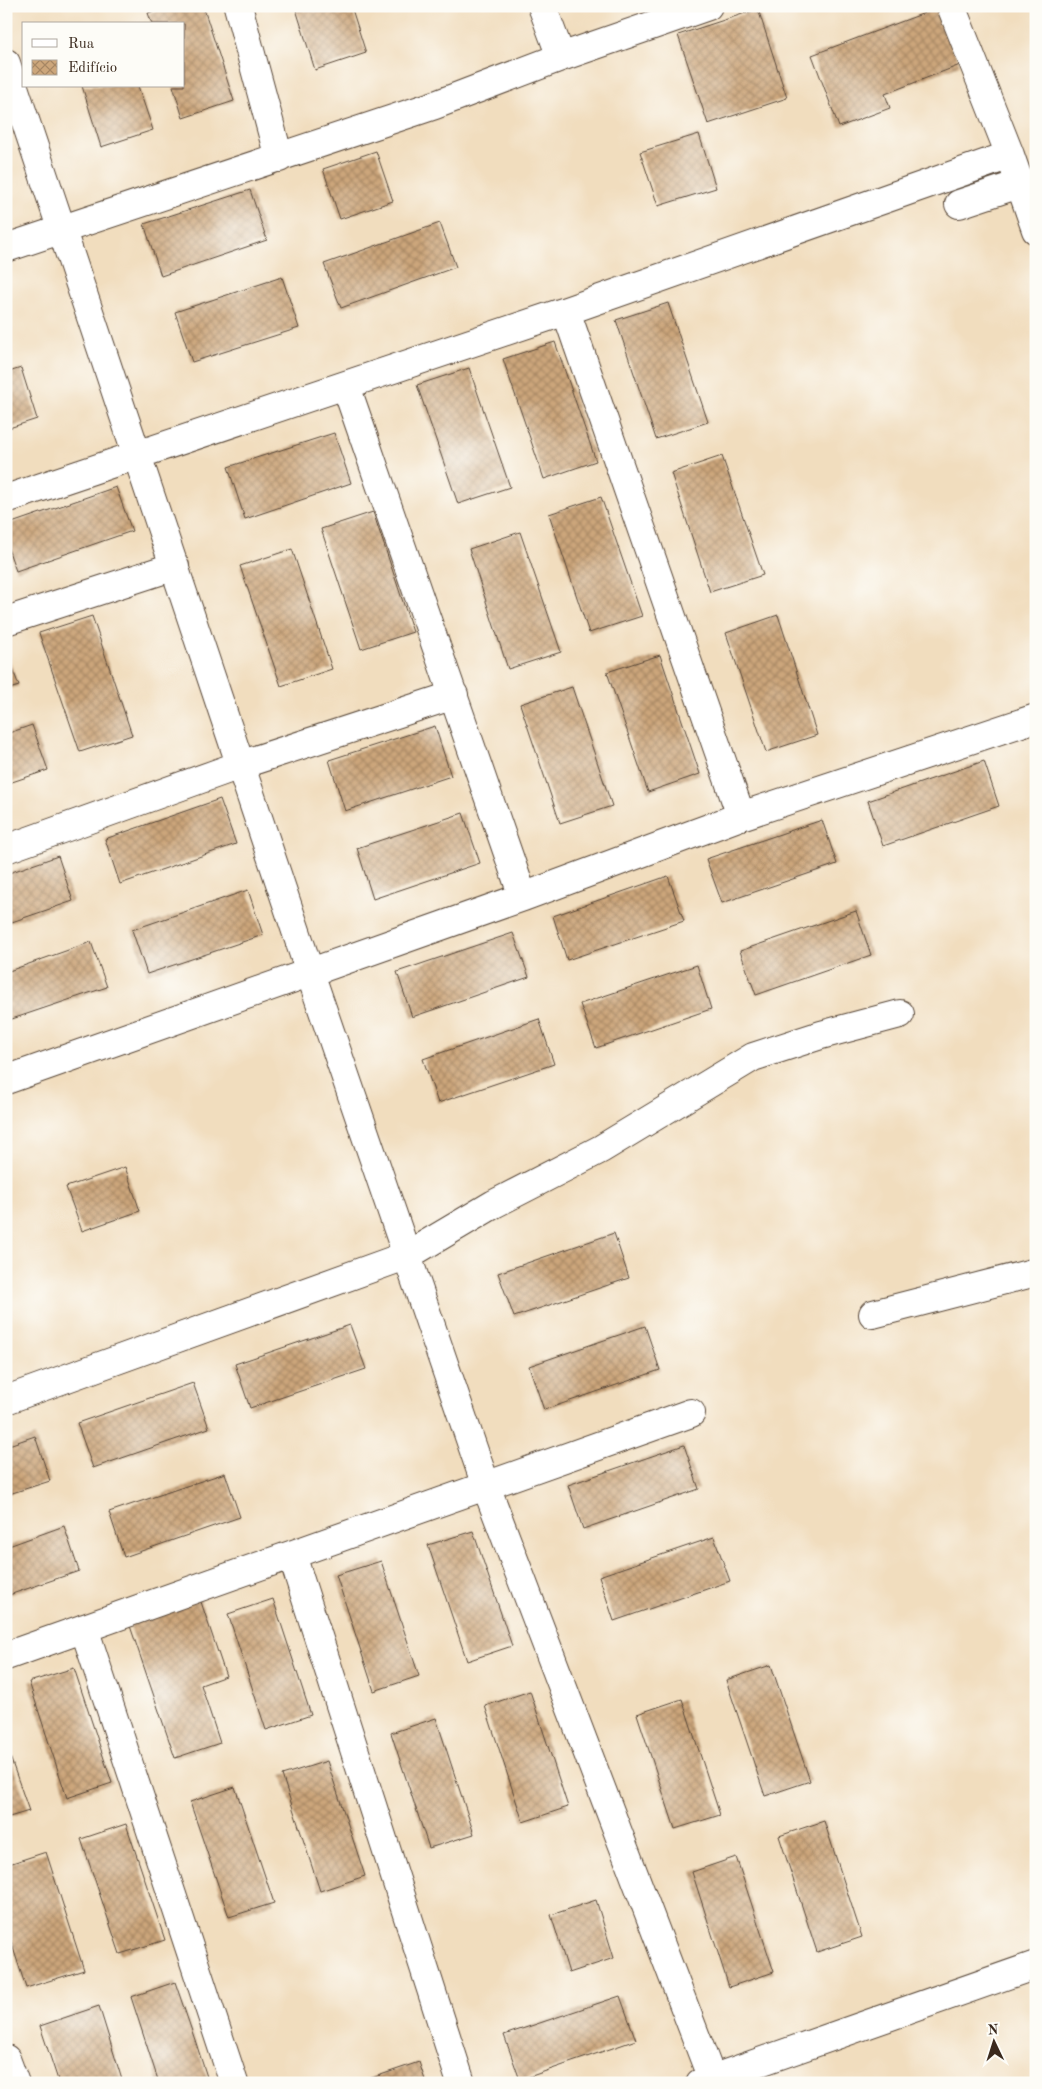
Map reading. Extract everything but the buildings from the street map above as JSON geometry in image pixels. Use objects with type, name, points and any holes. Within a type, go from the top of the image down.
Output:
[{"type":"street","points":[[238,6],[279,158]]},
{"type":"street","points":[[542,6],[561,57]]},
{"type":"street","points":[[6,248],[435,105],[561,57],[708,6]]},
{"type":"street","points":[[951,6],[1010,155],[1036,230]]},
{"type":"street","points":[[6,63],[138,453],[310,973],[486,1486],[706,2081],[1036,1965]]},
{"type":"street","points":[[6,499],[138,453],[346,386],[566,311],[1010,155]]},
{"type":"street","points":[[959,204],[1019,184]]},
{"type":"street","points":[[566,311],[741,816]]},
{"type":"street","points":[[346,386],[523,897]]},
{"type":"street","points":[[6,621],[175,566]]},
{"type":"street","points":[[6,849],[240,765],[454,695]]},
{"type":"street","points":[[6,1080],[523,897],[741,816],[1036,718]]},
{"type":"street","points":[[6,1400],[408,1256],[494,1204],[601,1149],[753,1057],[821,1035],[900,1014]]},
{"type":"street","points":[[873,1314],[1036,1272]]},
{"type":"street","points":[[6,1656],[691,1414]]},
{"type":"street","points":[[292,1555],[461,2083]]},
{"type":"street","points":[[84,1628],[234,2083]]},
{"type":"street","points":[[6,2059],[15,2083]]}]
